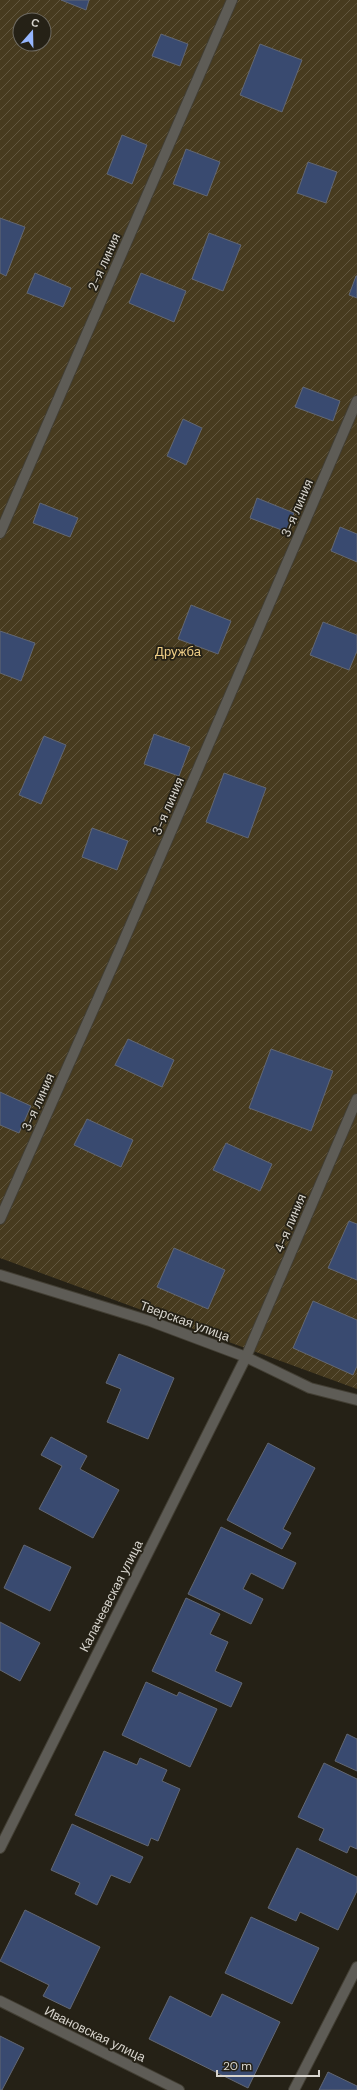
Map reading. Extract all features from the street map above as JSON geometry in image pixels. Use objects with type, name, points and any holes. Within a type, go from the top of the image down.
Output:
[{"type":"street","name":"2-я линия","points":[[0,533],[232,0]]},
{"type":"street","name":"3-я линия","points":[[0,1219],[124,940],[357,401]]},
{"type":"street","name":"4-я линия","points":[[246,1357],[357,1099]]},
{"type":"street","name":"Тверская улица","points":[[0,1275],[150,1321],[246,1357],[310,1388],[357,1400]]},
{"type":"street","name":"Калачеевская улица","points":[[0,1848],[246,1357]]},
{"type":"street","points":[[294,2090],[357,1967]]},
{"type":"street","name":"Ивановская улица","points":[[0,2001],[179,2090]]},
{"type":"green space","name":"Дружба","points":[[0,0],[357,0],[357,1389],[0,1258]]},
{"type":"building","points":[[61,0],[89,0],[86,10]]},
{"type":"building","points":[[161,34],[188,44],[180,66],[152,56]]},
{"type":"building","points":[[260,44],[302,60],[282,112],[240,95]]},
{"type":"building","points":[[122,135],[147,145],[132,184],[107,174]]},
{"type":"building","points":[[186,149],[220,162],[207,196],[173,184]]},
{"type":"building","points":[[308,162],[337,172],[326,203],[297,193]]},
{"type":"building","points":[[0,218],[25,227],[6,276],[0,273]]},
{"type":"building","points":[[209,233],[241,245],[223,291],[192,279]]},
{"type":"building","points":[[35,273],[71,288],[63,307],[27,293]]},
{"type":"building","points":[[141,273],[186,291],[174,322],[129,303]]},
{"type":"building","points":[[357,276],[357,298],[349,295]]},
{"type":"building","points":[[303,387],[340,401],[333,421],[295,407]]},
{"type":"building","points":[[183,419],[202,428],[186,465],[167,456]]},
{"type":"building","points":[[257,498],[294,513],[287,532],[250,518]]},
{"type":"building","points":[[40,503],[78,518],[70,537],[33,523]]},
{"type":"building","points":[[340,527],[357,534],[357,562],[331,551]]},
{"type":"building","points":[[191,605],[231,621],[218,654],[178,639]]},
{"type":"building","points":[[323,622],[357,635],[357,651],[349,670],[310,655]]},
{"type":"building","points":[[0,631],[35,643],[21,681],[0,673]]},
{"type":"building","points":[[154,734],[190,747],[179,776],[144,764]]},
{"type":"building","points":[[44,736],[66,745],[41,804],[19,795]]},
{"type":"building","points":[[224,773],[266,788],[248,838],[206,822]]},
{"type":"building","points":[[92,828],[128,841],[117,870],[82,857]]},
{"type":"building","points":[[128,1039],[174,1060],[162,1087],[115,1065]]},
{"type":"building","points":[[271,1049],[333,1071],[311,1131],[249,1108]]},
{"type":"building","points":[[0,1092],[31,1106],[19,1133],[0,1125]]},
{"type":"building","points":[[87,1119],[133,1140],[121,1167],[74,1145]]},
{"type":"building","points":[[226,1143],[272,1164],[260,1191],[213,1170]]},
{"type":"building","points":[[349,1221],[357,1224],[357,1280],[328,1268]]},
{"type":"building","points":[[174,1248],[225,1270],[208,1309],[157,1287]]},
{"type":"building","points":[[313,1301],[357,1320],[357,1366],[353,1375],[293,1348]]},
{"type":"building","points":[[119,1354],[174,1378],[148,1439],[107,1422],[121,1389],[106,1383]]},
{"type":"building","points":[[51,1437],[87,1456],[80,1469],[119,1490],[93,1538],[39,1509],[62,1466],[41,1455]]},
{"type":"building","points":[[268,1443],[315,1468],[283,1529],[291,1533],[282,1549],[227,1520]]},
{"type":"building","points":[[221,1527],[296,1563],[283,1589],[251,1573],[243,1589],[263,1599],[251,1624],[188,1594]]},
{"type":"building","points":[[24,1545],[71,1567],[50,1611],[4,1588]]},
{"type":"building","points":[[186,1598],[220,1614],[210,1634],[228,1642],[215,1671],[242,1683],[231,1707],[152,1671]]},
{"type":"building","points":[[0,1622],[40,1643],[20,1681],[0,1670]]},
{"type":"building","points":[[146,1682],[177,1696],[179,1692],[217,1709],[190,1767],[122,1735]]},
{"type":"building","points":[[347,1734],[357,1739],[357,1771],[335,1761]]},
{"type":"building","points":[[104,1751],[137,1765],[140,1758],[167,1770],[162,1781],[180,1789],[158,1841],[151,1838],[148,1846],[75,1815]]},
{"type":"building","points":[[324,1763],[357,1779],[357,1849],[350,1846],[347,1853],[319,1840],[324,1829],[298,1817]]},
{"type":"building","points":[[72,1824],[143,1857],[130,1883],[111,1875],[97,1905],[75,1894],[80,1883],[51,1870]]},
{"type":"building","points":[[297,1848],[357,1877],[357,1891],[338,1930],[300,1912],[296,1921],[268,1908]]},
{"type":"building","points":[[25,1910],[100,1947],[70,2009],[43,1996],[49,1985],[0,1961]]},
{"type":"building","points":[[251,1917],[319,1948],[292,2004],[225,1973]]},
{"type":"building","points":[[222,1994],[280,2022],[248,2088],[149,2039],[170,1996],[211,2017]]},
{"type":"building","points":[[0,2036],[24,2048],[2,2090],[0,2090]]},
{"type":"building","points":[[328,2072],[357,2086],[357,2090],[319,2090]]}]
